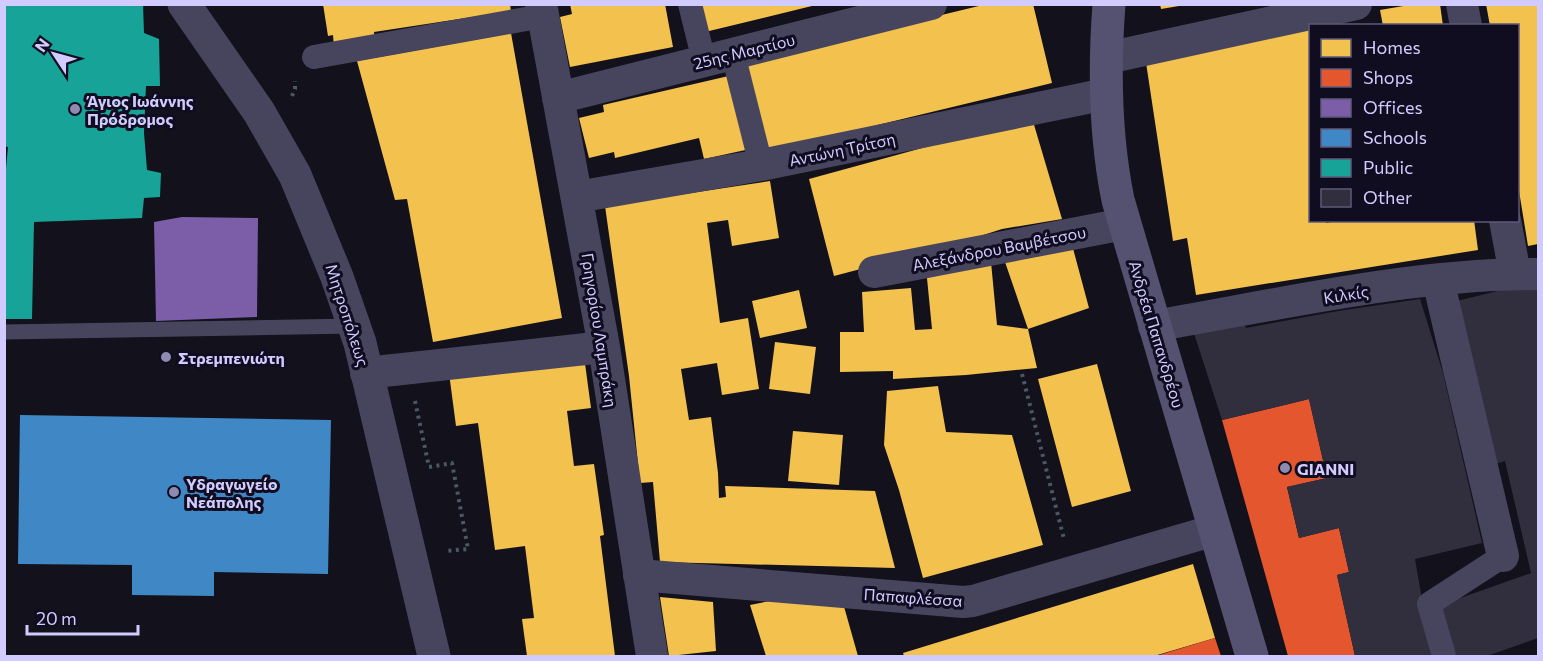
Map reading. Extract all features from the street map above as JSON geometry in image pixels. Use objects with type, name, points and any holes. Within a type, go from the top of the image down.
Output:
[{"type":"main road","name":"Ανδρέα Παπανδρέου","points":[[1109,4],[1106,94],[1112,163],[1124,224],[1252,657]]},
{"type":"street","name":"Μητροπόλεως","points":[[184,4],[259,112],[295,175],[338,277],[354,326],[434,657]]},
{"type":"street","points":[[690,4],[718,58],[760,165]]},
{"type":"street","name":"25ης Μαρτίου","points":[[558,98],[718,58],[885,10],[931,4]]},
{"type":"street","points":[[1107,58],[1356,4]]},
{"type":"street","points":[[1462,4],[1466,24]]},
{"type":"street","points":[[314,57],[542,10]]},
{"type":"street","name":"Γρηγορίου Λαμπράκη","points":[[542,10],[604,347],[652,657]]},
{"type":"street","name":"Αντώνη Τρίτση","points":[[578,196],[760,165],[1106,94]]},
{"type":"street","points":[[1505,222],[1527,274]]},
{"type":"street","name":"Αλεξάνδρου Βαμβέτσου","points":[[874,272],[1124,224]]},
{"type":"street","name":"Κιλκίς","points":[[1154,326],[1438,280],[1527,274]]},
{"type":"street","points":[[1438,280],[1503,556],[1429,604],[1444,657]]},
{"type":"street","points":[[366,374],[604,347]]},
{"type":"street","name":"Παπαφλέσσα","points":[[639,575],[963,602],[1215,530]]},
{"type":"lane","points":[[4,332],[354,326]]},
{"type":"path","points":[[1022,374],[1065,543]]},
{"type":"path","points":[[413,394],[429,467],[452,463],[468,549],[446,551]]},
{"type":"building: Homes","points":[[323,4],[510,4],[511,11],[374,32],[375,41],[334,47],[333,35],[328,36]]},
{"type":"building: Homes","points":[[570,4],[665,4],[673,47],[570,67],[560,17],[572,14]]},
{"type":"building: Homes","points":[[698,4],[816,4],[816,5],[705,32]]},
{"type":"building: Homes","points":[[987,4],[1033,4],[1052,83],[765,152],[743,63]]},
{"type":"building: Homes","points":[[1160,4],[1179,4],[1179,6],[1161,9]]},
{"type":"building: Homes","points":[[1415,4],[1440,4],[1443,24],[1383,24],[1380,10]]},
{"type":"building: Homes","points":[[1486,4],[1538,4],[1538,244],[1528,246],[1519,191],[1519,24],[1490,24]]},
{"type":"building: Homes","points":[[1309,29],[1309,222],[1474,222],[1478,250],[1196,295],[1187,238],[1173,241],[1145,56]]},
{"type":"building: Homes","points":[[511,33],[562,318],[433,342],[407,199],[395,200],[357,61]]},
{"type":"building: Homes","points":[[733,75],[750,149],[704,159],[699,138],[615,158],[614,152],[589,158],[579,118],[604,112],[603,105]]},
{"type":"building: Homes","points":[[1032,118],[1062,219],[1002,229],[952,245],[834,276],[809,179]]},
{"type":"building: Homes","points":[[770,181],[779,238],[732,246],[728,220],[707,223],[720,323],[748,318],[759,389],[722,395],[717,363],[681,369],[689,420],[711,417],[719,498],[726,497],[725,486],[875,491],[895,568],[660,562],[653,482],[640,483],[629,376],[605,206]]},
{"type":"building: Homes","points":[[1071,241],[1089,308],[1028,329],[1005,262]]},
{"type":"building: Homes","points":[[991,262],[997,325],[1028,329],[1037,368],[893,379],[893,371],[840,372],[840,332],[864,332],[862,292],[911,288],[915,330],[932,329],[926,268]]},
{"type":"building: Homes","points":[[799,290],[807,328],[760,338],[752,301]]},
{"type":"building: Homes","points":[[775,342],[816,347],[810,394],[769,389]]},
{"type":"building: Homes","points":[[584,356],[591,408],[567,411],[574,466],[594,464],[604,535],[600,536],[615,656],[527,656],[522,619],[534,618],[525,546],[495,550],[478,423],[456,426],[449,373]]},
{"type":"building: Homes","points":[[1097,364],[1131,491],[1072,507],[1038,379]]},
{"type":"building: Homes","points":[[938,386],[946,432],[1012,435],[1043,545],[923,578],[884,445],[887,391]]},
{"type":"building: Homes","points":[[793,431],[843,435],[839,485],[788,481]]},
{"type":"building: Homes","points":[[1193,564],[1215,638],[1154,656],[904,656],[903,653]]},
{"type":"building: Homes","points":[[660,597],[713,602],[716,651],[669,656]]},
{"type":"building: Homes","points":[[785,598],[843,603],[858,656],[766,656],[750,605]]},
{"type":"building: Shops","points":[[1309,399],[1327,478],[1287,487],[1299,538],[1339,528],[1349,572],[1337,575],[1355,656],[1288,656],[1222,420]]},
{"type":"building: Shops","points":[[1215,638],[1221,656],[1156,656]]},
{"type":"building: Offices","points":[[182,217],[258,218],[257,317],[156,321],[154,222]]},
{"type":"building: Schools","name":"Υδραγωγείο Νεάπολης","points":[[20,415],[331,420],[328,574],[214,572],[214,596],[132,595],[132,565],[18,564]]},
{"type":"building: Public","name":"Άγιος Ιωάννης Πρόδρομος","points":[[4,4],[143,4],[144,33],[159,39],[160,86],[146,86],[144,133],[147,170],[161,173],[160,197],[144,198],[142,218],[34,222],[32,319],[4,319],[4,168],[6,168],[8,147],[4,146]]},
{"type":"building: Other","points":[[1538,281],[1538,638],[1487,656],[1447,656],[1432,608],[1531,573],[1505,461],[1495,464],[1457,301]]},
{"type":"building: Other","points":[[1420,299],[1443,373],[1482,543],[1415,559],[1425,617],[1436,656],[1355,656],[1337,575],[1349,572],[1339,528],[1299,538],[1287,487],[1327,478],[1309,399],[1222,420],[1191,324],[1240,313],[1246,328]]},
{"type":"place","name":"Άγιος Ιωάννης Πρόδρομος","points":[[75,109]]},
{"type":"place","name":"Στρεμπενιώτη","points":[[166,357]]},
{"type":"place","name":"GIANNI","points":[[1285,468]]},
{"type":"place","name":"Υδραγωγείο Νεάπολης","points":[[174,492]]}]
